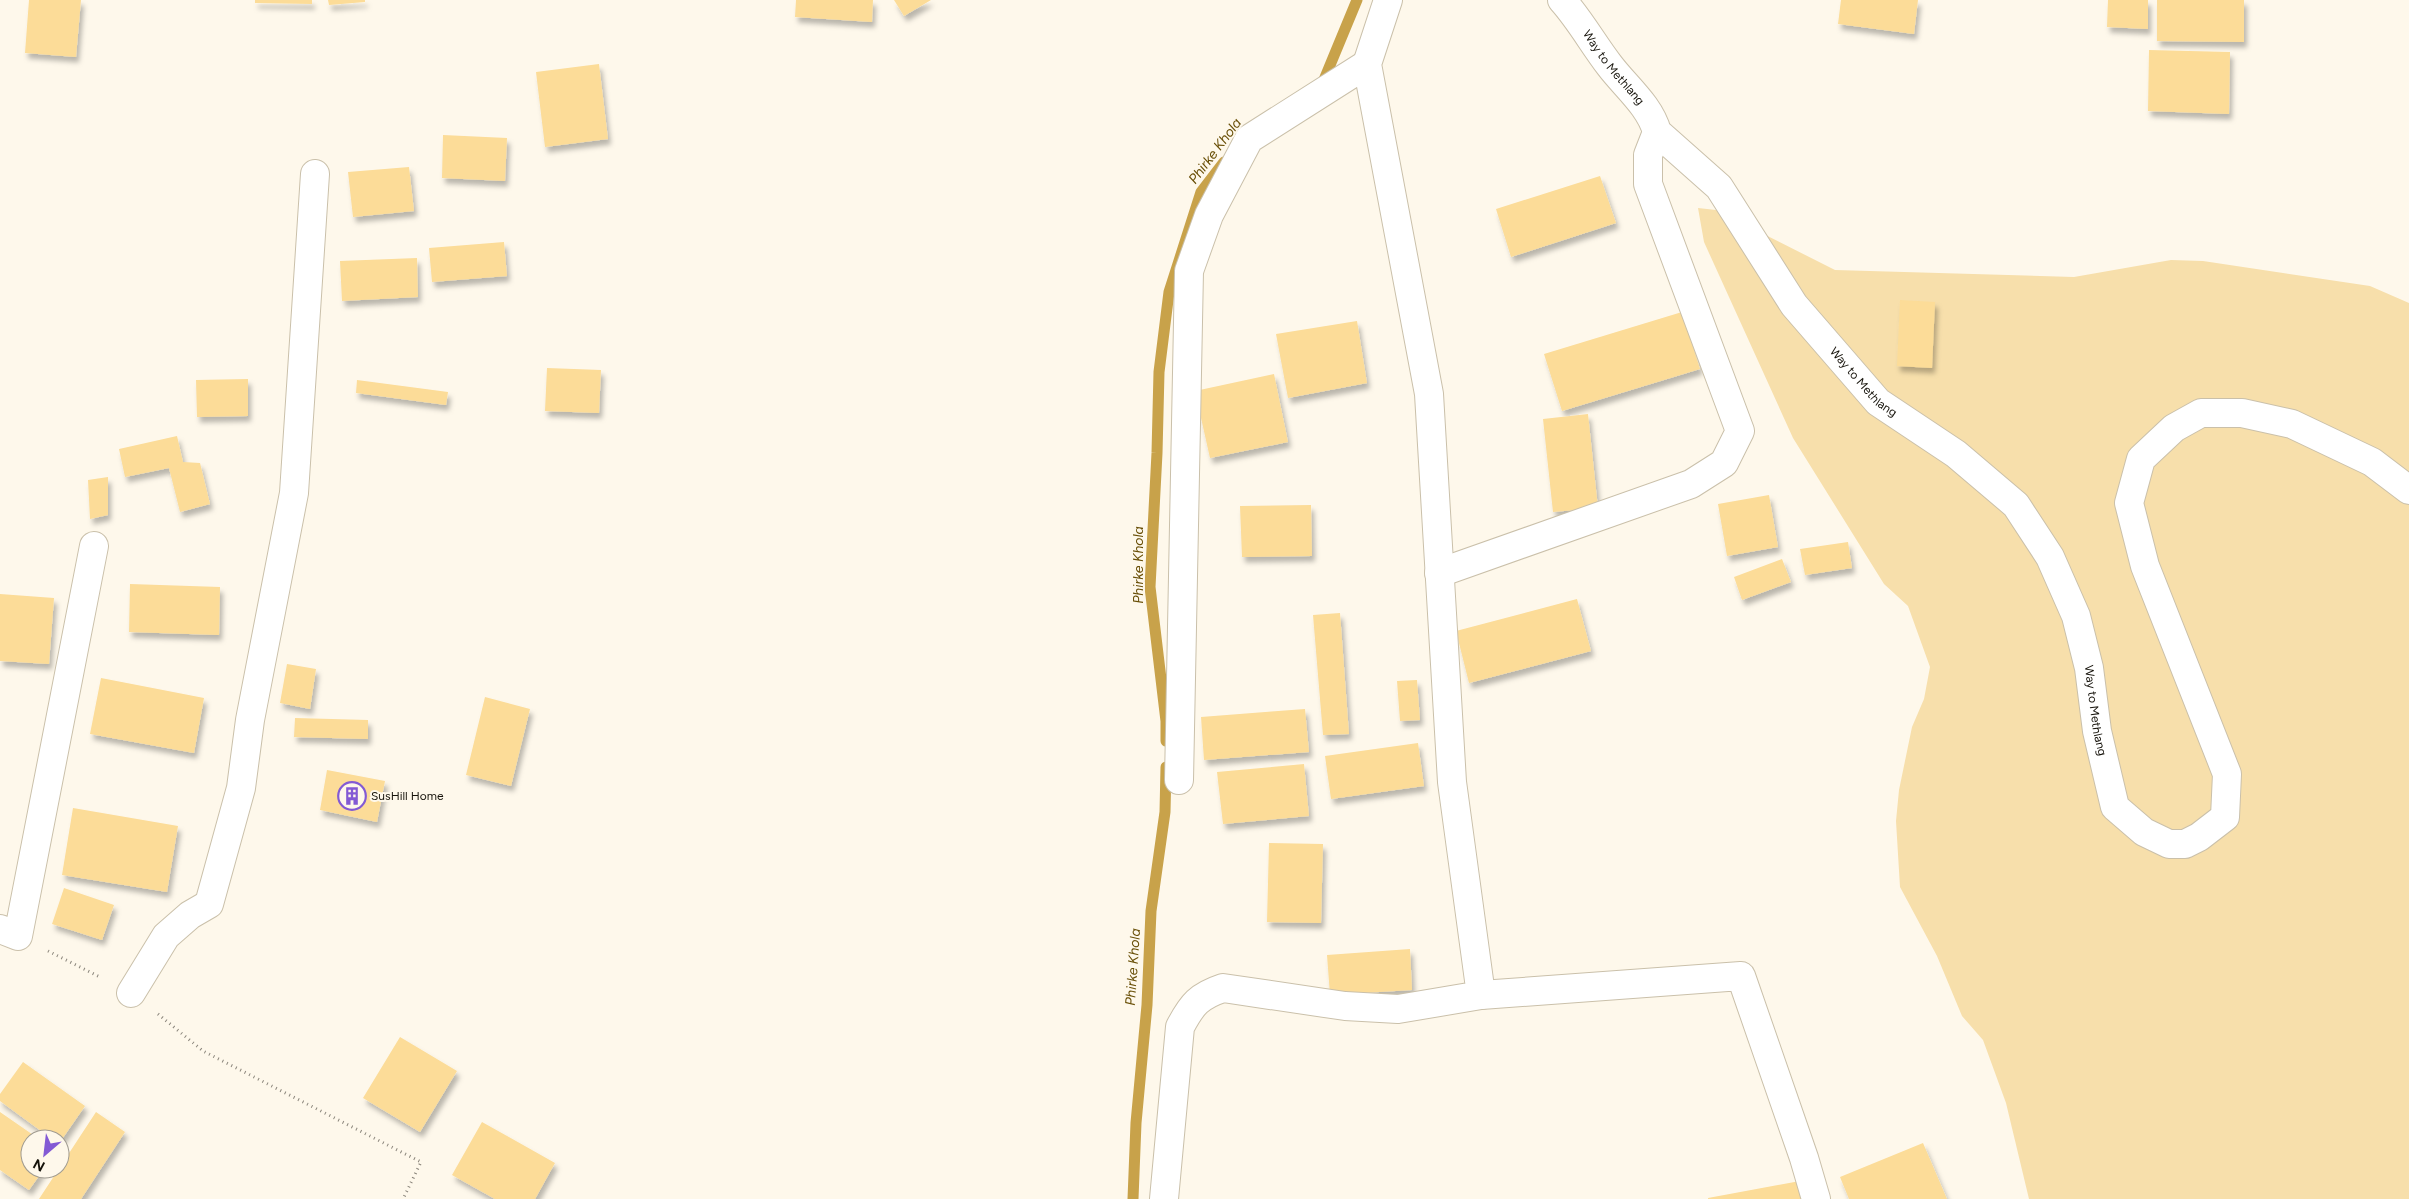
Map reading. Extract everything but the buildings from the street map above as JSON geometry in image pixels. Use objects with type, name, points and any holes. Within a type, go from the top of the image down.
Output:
[{"type":"street","points":[[1388,0],[1367,64],[1429,394],[1452,782],[1481,995]]},
{"type":"street","name":"Way to Methlang","points":[[1562,0],[1610,65],[1639,100],[1654,122],[1656,132],[1719,187],[1794,305],[1878,402],[1956,454],[2016,505],[2050,557],[2076,616],[2089,668],[2097,732],[2114,807],[2144,832],[2169,844],[2184,844],[2199,837],[2225,816],[2226,774],[2144,566],[2129,503],[2141,459],[2174,428],[2201,413],[2242,413],[2292,424],[2372,462],[2409,490]]},
{"type":"street","points":[[1179,780],[1189,271],[1209,215],[1249,138],[1367,64]]},
{"type":"street","points":[[1439,573],[1691,484],[1724,463],[1740,431],[1648,184],[1648,155],[1656,132]]},
{"type":"street","points":[[131,992],[166,936],[190,915],[209,904],[241,788],[250,720],[294,492],[315,174]]},
{"type":"street","points":[[9,933],[94,546]]},
{"type":"street","points":[[1164,1199],[1180,1027],[1189,1009],[1205,994],[1223,988],[1345,1006],[1398,1009],[1481,995],[1740,976],[1804,1158],[1816,1199]]},
{"type":"path","points":[[9,933],[131,992],[203,1051],[421,1162],[403,1199]]},
{"type":"shaded area","points":[[1698,208],[1716,210],[1835,270],[2074,277],[2171,260],[2203,261],[2370,286],[2409,303],[2409,1199],[2029,1199],[2006,1103],[1983,1040],[1962,1016],[1937,956],[1900,887],[1896,821],[1899,790],[1912,727],[1924,699],[1930,667],[1908,606],[1884,584],[1793,438],[1704,242]]},
{"type":"waterway","name":"Phirke Khola","points":[[1321,87],[1357,0]]},
{"type":"waterway","name":"Phirke Khola","points":[[1166,741],[1166,721],[1150,587],[1159,372],[1169,292],[1201,192],[1224,162]]},
{"type":"waterway","name":"Phirke Khola","points":[[1133,1199],[1136,1123],[1147,1005],[1151,911],[1165,812],[1166,767]]},
{"type":"place","name":"SusHill Home","points":[[352,796]]}]
